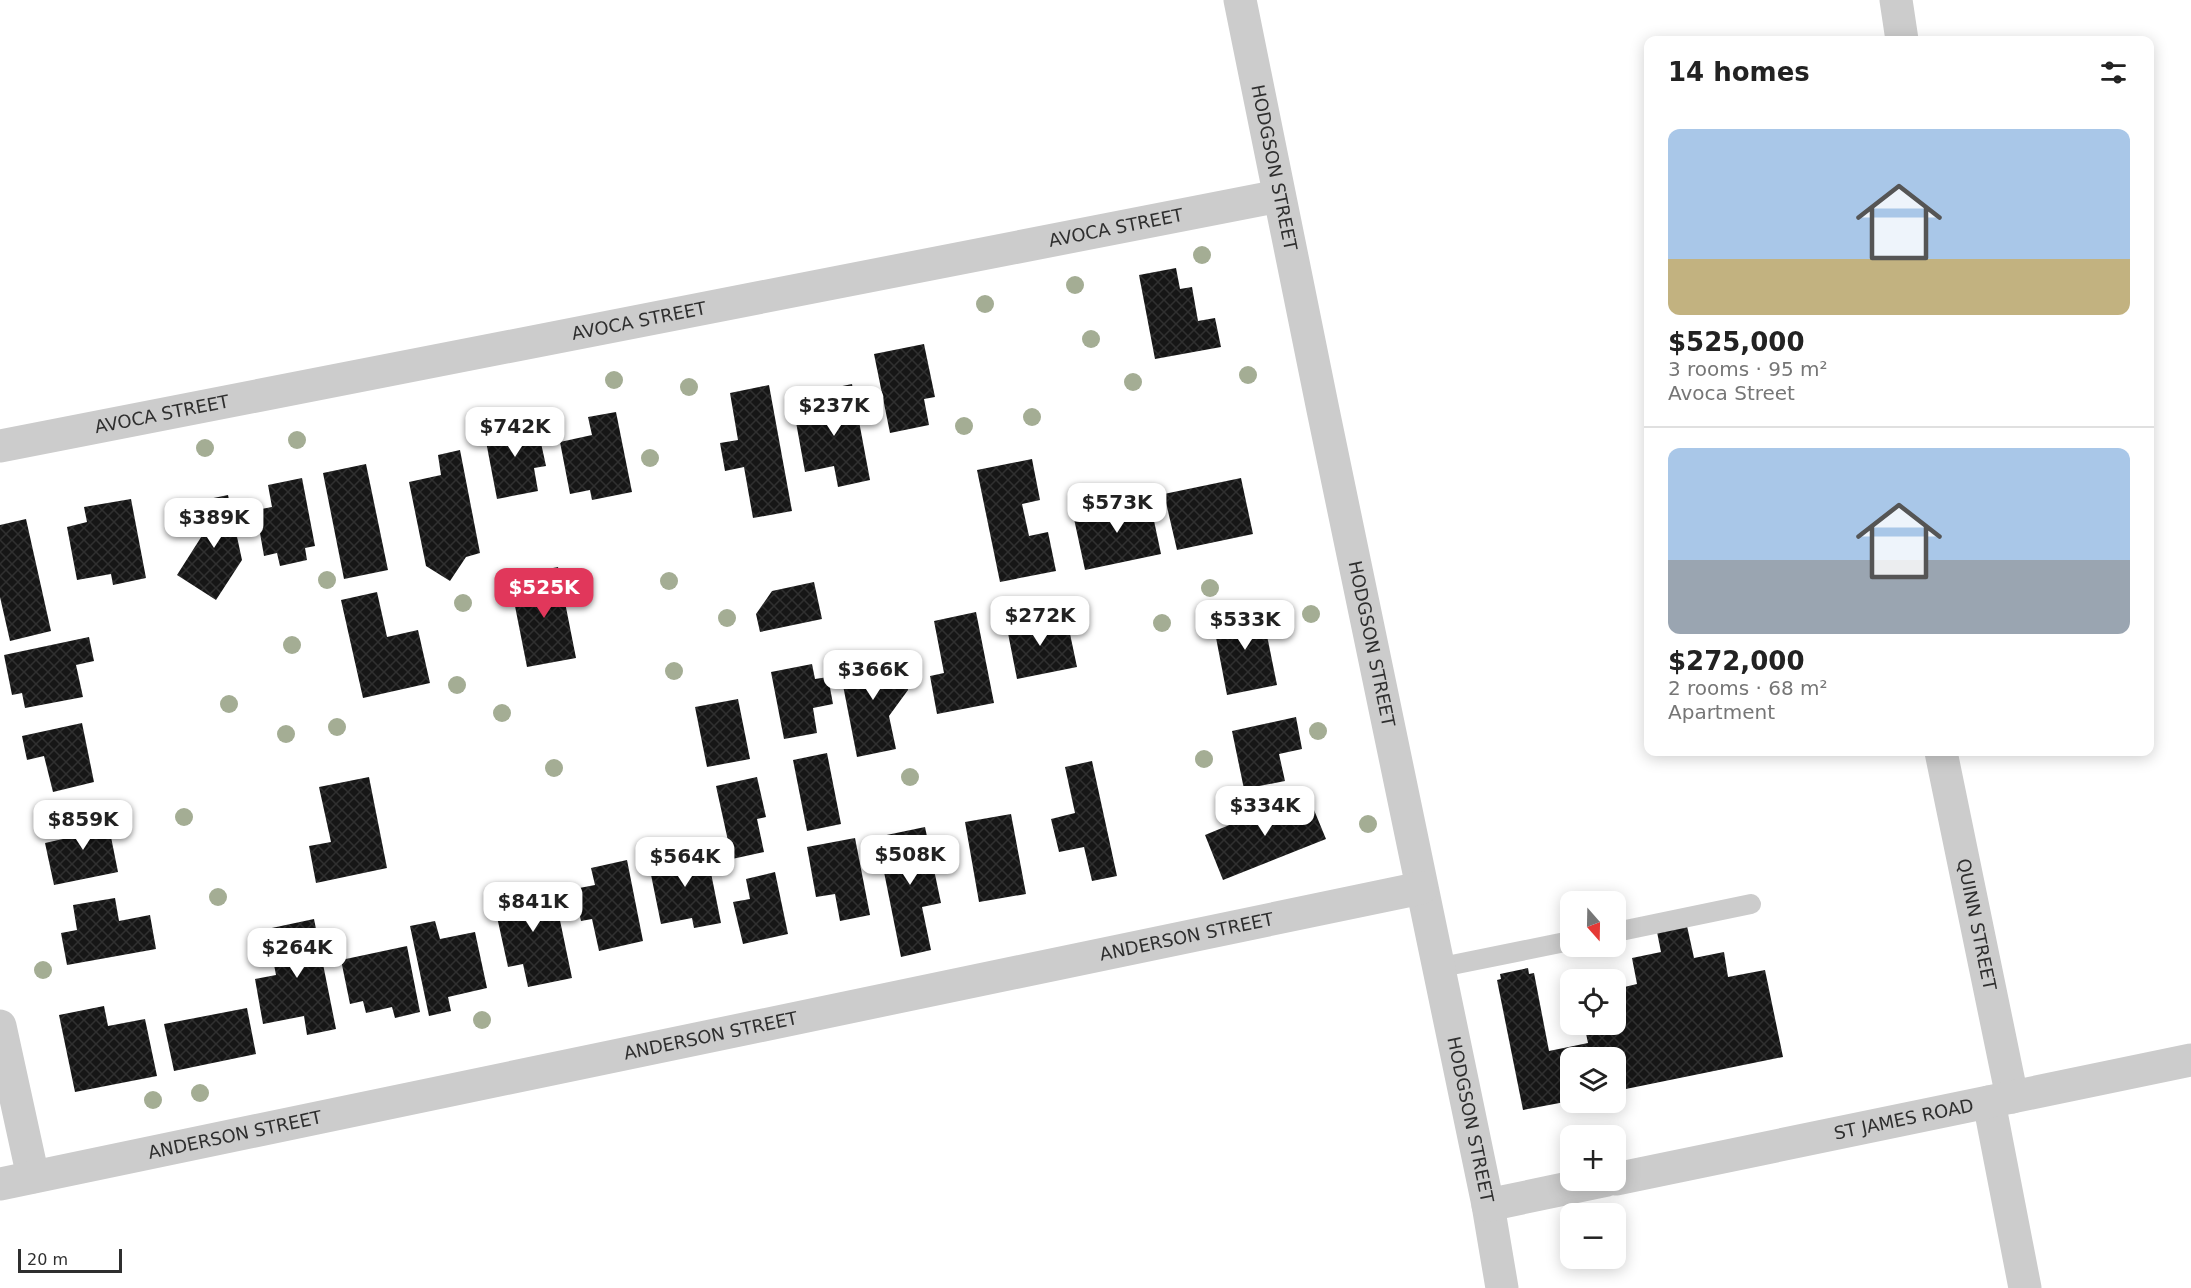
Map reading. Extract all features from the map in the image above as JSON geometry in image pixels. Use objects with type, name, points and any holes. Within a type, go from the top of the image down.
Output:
[{"type":"street","name":"HODGSON STREET","points":[[1240,0],[1437,968],[1488,1205],[1502,1288]]},
{"type":"street","points":[[1896,0],[1901,36]]},
{"type":"street","name":"AVOCA STREET","points":[[0,446],[1279,196]]},
{"type":"street","name":"QUINN STREET","points":[[1942,756],[2001,1100],[2025,1288]]},
{"type":"street","name":"ANDERSON STREET","points":[[0,1184],[1421,888]]},
{"type":"street","points":[[0,1026],[33,1177]]},
{"type":"street","name":"ST JAMES ROAD","points":[[1626,1177],[2191,1060]]},
{"type":"street","points":[[1488,1205],[1560,1190]]},
{"type":"lane","points":[[1626,930],[1751,904]]},
{"type":"lane","points":[[1437,968],[1560,943]]},
{"type":"building","points":[[1176,268],[1180,289],[1192,287],[1198,321],[1215,318],[1221,347],[1155,359],[1139,275]]},
{"type":"building","points":[[924,344],[935,397],[924,399],[929,425],[890,433],[874,354]]},
{"type":"building","points":[[852,384],[870,480],[838,487],[834,466],[805,472],[794,411],[826,405],[823,390]]},
{"type":"building","points":[[769,385],[792,511],[753,518],[744,467],[725,471],[720,443],[738,440],[730,393]]},
{"type":"building","points":[[616,412],[632,492],[592,500],[590,490],[570,494],[560,442],[592,435],[588,417]]},
{"type":"building","points":[[536,420],[546,466],[534,468],[538,491],[497,499],[484,431]]},
{"type":"building","points":[[460,450],[480,553],[466,557],[450,581],[426,566],[409,482],[441,475],[438,455]]},
{"type":"building","points":[[1032,459],[1040,500],[1022,504],[1029,536],[1048,532],[1056,571],[1000,582],[977,470]]},
{"type":"building","points":[[366,464],[388,570],[344,579],[323,473]]},
{"type":"building","points":[[302,478],[315,546],[305,548],[307,560],[280,566],[277,553],[264,556],[256,510],[272,507],[268,485]]},
{"type":"building","points":[[1241,478],[1253,534],[1177,550],[1164,494]]},
{"type":"building","points":[[228,495],[242,560],[216,600],[177,575],[205,531],[199,501]]},
{"type":"building","points":[[1149,497],[1161,554],[1085,570],[1073,514]]},
{"type":"building","points":[[131,499],[146,578],[113,585],[111,574],[77,580],[67,527],[87,522],[84,507]]},
{"type":"building","points":[[26,519],[51,631],[10,641],[0,597],[0,525]]},
{"type":"building","points":[[558,567],[576,658],[527,667],[513,596],[528,593],[523,574]]},
{"type":"building","points":[[814,582],[822,619],[760,632],[756,614],[772,591]]},
{"type":"building","points":[[377,592],[387,637],[418,630],[430,683],[363,698],[341,600]]},
{"type":"building","points":[[1260,601],[1277,685],[1227,695],[1213,622],[1239,617],[1236,605]]},
{"type":"building","points":[[976,612],[994,703],[937,714],[930,676],[944,673],[934,621]]},
{"type":"building","points":[[1048,614],[1052,633],[1069,629],[1077,667],[1017,679],[1006,623]]},
{"type":"building","points":[[89,637],[94,661],[76,665],[83,697],[25,708],[22,693],[12,695],[4,655]]},
{"type":"building","points":[[901,653],[908,690],[889,716],[896,749],[857,757],[839,665]]},
{"type":"building","points":[[812,664],[815,679],[828,677],[833,704],[813,708],[817,733],[784,739],[771,672]]},
{"type":"building","points":[[738,699],[750,759],[707,767],[695,707]]},
{"type":"building","points":[[1296,717],[1302,749],[1279,754],[1285,781],[1244,789],[1232,731]]},
{"type":"building","points":[[82,723],[94,782],[53,792],[44,756],[27,760],[22,736]]},
{"type":"building","points":[[827,753],[841,824],[807,831],[793,760]]},
{"type":"building","points":[[1092,761],[1117,876],[1092,881],[1084,847],[1059,852],[1051,819],[1075,813],[1065,767]]},
{"type":"building","points":[[369,777],[387,868],[316,883],[309,846],[331,842],[319,787]]},
{"type":"building","points":[[757,777],[766,817],[757,819],[764,852],[732,859],[716,786]]},
{"type":"building","points":[[1307,793],[1326,839],[1223,880],[1205,835]]},
{"type":"building","points":[[106,812],[118,872],[54,885],[45,843],[72,837],[69,820]]},
{"type":"building","points":[[1011,814],[1026,894],[979,902],[965,822]]},
{"type":"building","points":[[925,827],[941,903],[922,907],[931,950],[901,957],[877,837]]},
{"type":"building","points":[[855,838],[870,915],[840,921],[835,894],[816,897],[807,847]]},
{"type":"building","points":[[706,848],[721,923],[694,928],[692,918],[661,924],[648,860]]},
{"type":"building","points":[[627,860],[643,941],[599,951],[592,919],[581,921],[574,889],[595,885],[591,868]]},
{"type":"building","points":[[775,872],[788,934],[743,944],[733,902],[750,899],[746,879]]},
{"type":"building","points":[[552,882],[572,978],[528,987],[523,964],[508,967],[492,894]]},
{"type":"building","points":[[115,898],[119,921],[150,915],[156,949],[67,965],[61,933],[77,930],[73,905]]},
{"type":"building","points":[[314,919],[336,1029],[307,1035],[304,1016],[263,1024],[255,979],[276,975],[267,929]]},
{"type":"building","points":[[435,921],[440,939],[475,932],[487,988],[448,997],[451,1011],[429,1016],[410,926]]},
{"type":"building","points":[[1687,926],[1694,958],[1724,952],[1728,977],[1765,970],[1783,1057],[1626,1089],[1626,1047],[1568,1047],[1588,1043],[1586,1035],[1626,1035],[1626,987],[1637,984],[1632,958],[1661,952],[1657,932]]},
{"type":"building","points":[[407,946],[420,1012],[395,1018],[392,1007],[366,1013],[363,1001],[350,1004],[341,960]]},
{"type":"building","points":[[1528,968],[1529,974],[1534,973],[1549,1051],[1560,1049],[1560,1103],[1523,1110],[1497,980],[1501,979],[1500,974]]},
{"type":"building","points":[[104,1006],[108,1026],[145,1019],[157,1076],[75,1092],[59,1015]]},
{"type":"building","points":[[247,1008],[256,1054],[174,1071],[164,1024]]}]
